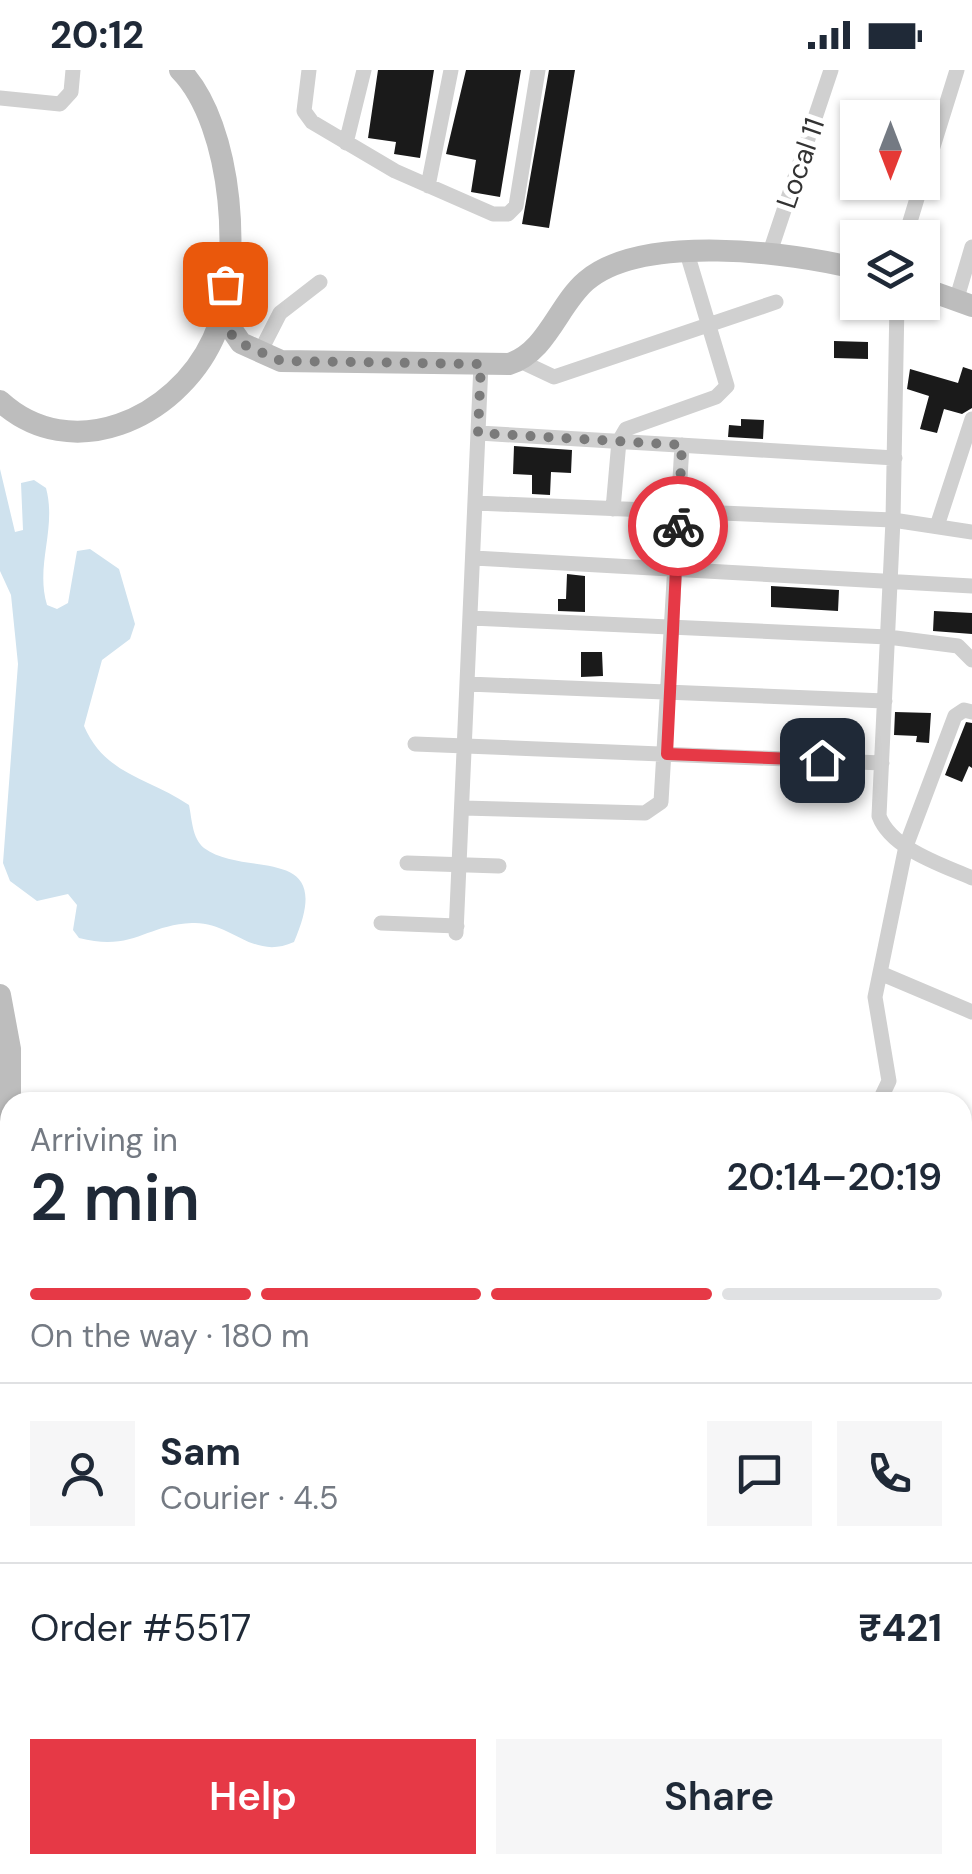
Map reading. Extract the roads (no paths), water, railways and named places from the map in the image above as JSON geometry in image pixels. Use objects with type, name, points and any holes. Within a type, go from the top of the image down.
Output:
[{"type":"main road","points":[[0,401],[15,415],[63,431],[97,432],[149,414],[202,360],[221,314],[228,254],[225,176],[218,140],[196,91],[180,70]]},
{"type":"main road","points":[[221,314],[229,332],[281,361],[481,364],[520,360],[584,282],[604,269],[648,254],[769,256],[840,266]]},
{"type":"main road","points":[[940,295],[964,304]]},
{"type":"main road","points":[[0,995],[10,1057],[10,1092]]},
{"type":"street","points":[[0,98],[66,102],[72,92],[73,70]]},
{"type":"street","points":[[346,142],[364,70]]},
{"type":"street","points":[[428,186],[451,70]]},
{"type":"street","points":[[308,71],[306,117],[428,186],[494,214],[508,214],[516,206],[538,70]]},
{"type":"street","name":"Local 11","points":[[769,256],[832,70]]},
{"type":"street","points":[[940,124],[957,70]]},
{"type":"street","points":[[964,304],[972,247]]},
{"type":"street","points":[[613,509],[619,442],[626,429],[716,397],[727,386],[687,253]]},
{"type":"street","points":[[260,352],[280,313],[320,282]]},
{"type":"street","points":[[520,360],[554,377],[776,302]]},
{"type":"street","points":[[896,320],[893,520],[879,816],[885,828],[906,846],[972,878]]},
{"type":"street","points":[[381,923],[456,929],[481,364]]},
{"type":"street","points":[[937,526],[972,419]]},
{"type":"street","points":[[478,433],[895,458]]},
{"type":"street","points":[[463,808],[645,813],[654,809],[664,794],[682,445]]},
{"type":"street","points":[[476,503],[893,520],[972,532]]},
{"type":"street","points":[[474,558],[972,586]]},
{"type":"street","points":[[471,618],[888,637],[958,646],[972,660]]},
{"type":"street","points":[[468,684],[884,701]]},
{"type":"street","points":[[884,1092],[889,1081],[876,1015],[880,973],[906,846],[956,716],[964,710],[972,712]]},
{"type":"street","points":[[415,744],[882,763]]},
{"type":"street","points":[[407,863],[499,866]]},
{"type":"street","points":[[880,973],[972,1012]]},
{"type":"water","points":[[0,469],[15,532],[23,530],[21,483],[34,480],[46,488],[49,518],[43,576],[47,605],[57,609],[68,603],[77,551],[90,549],[119,569],[135,624],[130,639],[102,660],[84,726],[93,742],[129,774],[189,805],[195,834],[204,848],[221,857],[281,869],[296,876],[304,889],[304,910],[294,942],[266,947],[219,928],[192,923],[113,942],[79,938],[73,930],[77,905],[68,894],[37,901],[10,881],[3,863],[18,664],[11,595],[0,571]]}]
